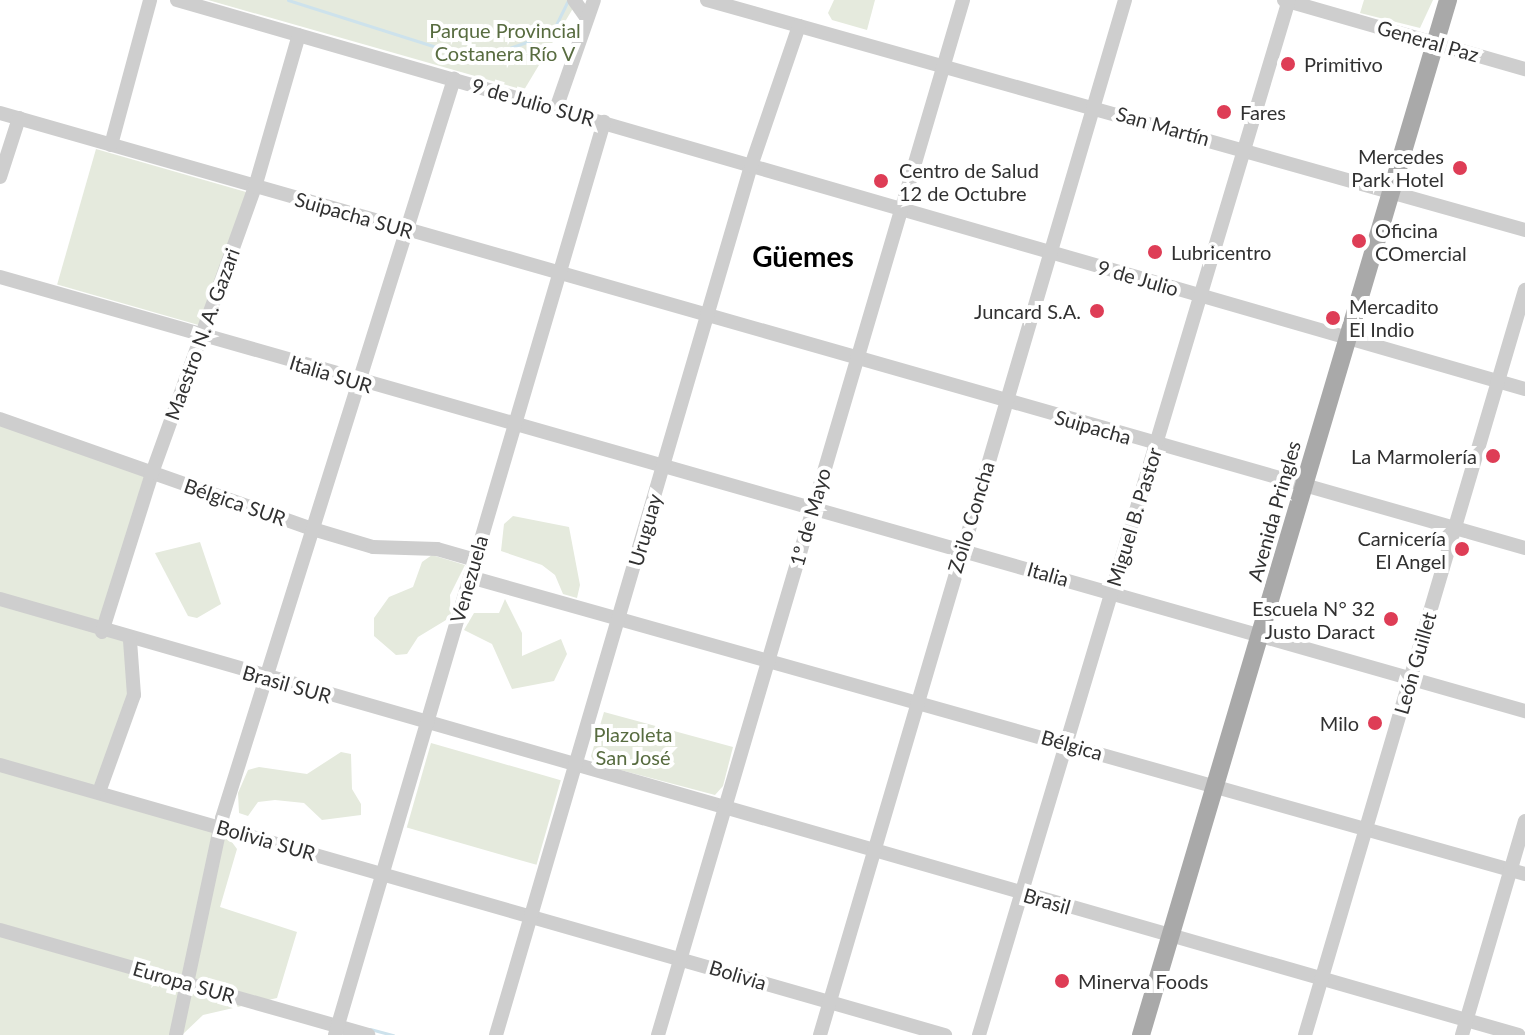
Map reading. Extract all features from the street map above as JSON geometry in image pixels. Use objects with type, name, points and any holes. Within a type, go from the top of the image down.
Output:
[{"type":"main road","name":"Avenida Pringles","points":[[1141,1035],[1448,0]]},
{"type":"street","points":[[111,145],[150,0]]},
{"type":"street","name":"9 de Julio SUR","points":[[177,0],[751,166]]},
{"type":"street","points":[[574,0],[585,16]]},
{"type":"street","points":[[556,109],[585,16],[594,0]]},
{"type":"street","name":"San Martín","points":[[707,0],[1093,106],[1525,230]]},
{"type":"street","name":"1º de Mayo","points":[[658,1035],[963,0]]},
{"type":"street","name":"Zoilo Concha","points":[[820,1035],[872,850],[1125,0]]},
{"type":"street","name":"General Paz","points":[[1287,0],[1525,69]]},
{"type":"street","name":"Miguel B. Pastor","points":[[979,1035],[1287,0]]},
{"type":"street","name":"Uruguay","points":[[496,1035],[751,166],[799,26]]},
{"type":"street","name":"Maestro N. A. Gazari","points":[[102,632],[152,473],[204,336],[255,187],[299,35]]},
{"type":"street","points":[[176,1035],[191,984],[193,943],[220,826],[316,530],[454,79]]},
{"type":"street","name":"Suipacha SUR","points":[[0,113],[707,317]]},
{"type":"street","points":[[0,177],[19,118]]},
{"type":"street","name":"Venezuela","points":[[336,1031],[604,122]]},
{"type":"street","name":"9 de Julio","points":[[751,166],[1525,389]]},
{"type":"street","name":"Italia SUR","points":[[0,277],[361,383],[663,467]]},
{"type":"street","name":"León Guillet","points":[[1305,1035],[1525,290]]},
{"type":"street","name":"Suipacha","points":[[707,317],[1525,548]]},
{"type":"street","name":"Bélgica SUR","points":[[0,419],[316,530],[373,547],[437,549],[475,560]]},
{"type":"street","name":"Italia","points":[[663,467],[962,549],[1525,711]]},
{"type":"street","points":[[470,577],[618,620]]},
{"type":"street","name":"Brasil SUR","points":[[0,599],[102,632],[575,767]]},
{"type":"street","name":"Bélgica","points":[[618,620],[917,699],[1518,872]]},
{"type":"street","points":[[99,792],[134,695],[130,640]]},
{"type":"street","name":"Bolivia SUR","points":[[0,765],[220,826],[530,919]]},
{"type":"street","name":"Brasil","points":[[575,767],[1519,1035]]},
{"type":"street","points":[[1462,1035],[1518,872],[1525,821]]},
{"type":"street","name":"Bolivia","points":[[530,919],[945,1035]]},
{"type":"street","name":"Europa SUR","points":[[0,930],[191,984],[336,1031],[368,1035]]},
{"type":"green space","name":"Parque Provincial Costanera Río V","points":[[208,0],[578,0],[524,90]]},
{"type":"green space","points":[[834,0],[875,0],[867,30],[832,20],[828,13]]},
{"type":"green space","points":[[1364,0],[1433,0],[1420,28],[1360,13]]},
{"type":"green space","points":[[96,149],[247,192],[208,328],[57,285]]},
{"type":"green space","points":[[0,419],[152,473],[102,632],[130,640],[134,695],[99,790],[220,826],[237,849],[220,907],[297,932],[277,998],[203,1015],[182,1035],[0,1035]]},
{"type":"green space","points":[[513,516],[569,527],[580,585],[577,598],[563,594],[555,575],[542,565],[501,551],[504,524]]},
{"type":"green space","points":[[200,542],[221,604],[197,618],[188,616],[155,553]]},
{"type":"green space","points":[[432,555],[465,565],[450,595],[451,617],[418,637],[407,654],[396,655],[374,636],[374,618],[389,597],[413,587],[422,562]]},
{"type":"green space","points":[[505,599],[522,633],[522,656],[561,639],[567,654],[554,681],[512,689],[492,644],[464,630],[474,613],[499,613]]},
{"type":"green space","name":"Plazoleta San José","points":[[604,712],[733,747],[723,786],[715,795],[594,763],[591,756]]},
{"type":"green space","points":[[431,743],[561,780],[537,865],[407,828]]},
{"type":"green space","points":[[341,752],[351,754],[352,789],[361,804],[361,815],[322,820],[304,803],[275,800],[258,802],[248,816],[239,813],[238,793],[248,770],[259,767],[307,774]]},
{"type":"waterway","points":[[288,0],[452,52],[489,55],[552,33],[568,0]]},
{"type":"waterway","points":[[370,1029],[393,1035]]},
{"type":"place","name":"Primitivo","points":[[1288,64]]},
{"type":"place","name":"Fares","points":[[1224,112]]},
{"type":"place","name":"Mercedes Park Hotel","points":[[1460,168]]},
{"type":"place","name":"Centro de Salud 12 de Octubre","points":[[881,181]]},
{"type":"place","name":"Oficina COmercial","points":[[1359,241]]},
{"type":"place","name":"Lubricentro","points":[[1155,252]]},
{"type":"place","name":"Juncard S.A.","points":[[1097,311]]},
{"type":"place","name":"Mercadito El Indio","points":[[1333,318]]},
{"type":"place","name":"La Marmolería","points":[[1493,456]]},
{"type":"place","name":"Carnicería El Angel","points":[[1462,549]]},
{"type":"place","name":"Escuela N° 32 Justo Daract","points":[[1391,619]]},
{"type":"place","name":"Milo","points":[[1375,723]]},
{"type":"place","name":"Minerva Foods","points":[[1062,981]]},
{"type":"district","name":"Güemes","points":[[803,256]]}]
